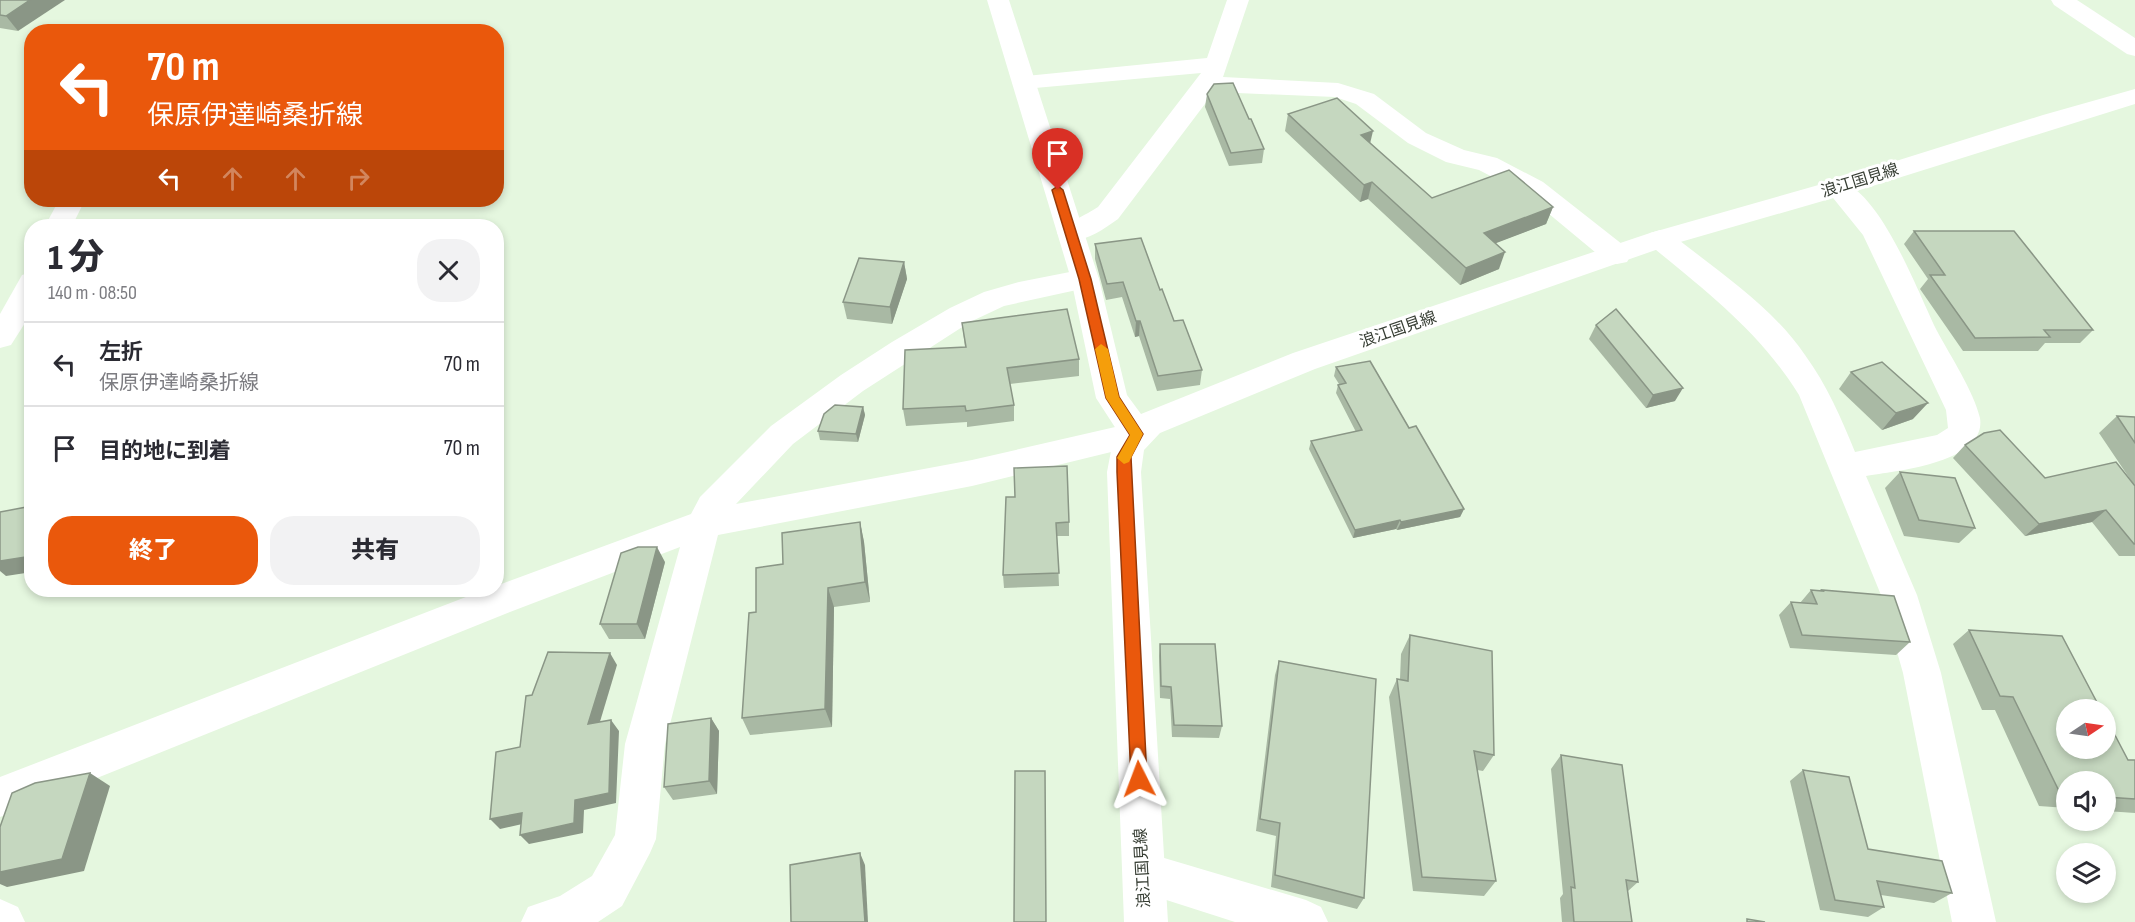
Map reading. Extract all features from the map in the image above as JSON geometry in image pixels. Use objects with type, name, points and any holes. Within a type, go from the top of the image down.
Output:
[{"type":"street","points":[[0,796],[497,601],[704,524],[972,473],[1137,434],[1112,398],[1085,279],[998,0]]},
{"type":"street","points":[[1071,233],[1089,226],[1108,213],[1212,74],[1239,0]]},
{"type":"street","points":[[2062,0],[2135,48]]},
{"type":"street","points":[[1024,82],[1212,74],[1338,90],[1365,99],[1417,138],[1455,156],[1488,164],[1534,188],[1617,255]]},
{"type":"street","name":"浪江国見線","points":[[1146,922],[1124,472],[1124,457],[1137,434],[1149,424],[1304,362],[1660,239],[1838,188],[2135,96]]},
{"type":"street","points":[[1838,188],[1859,207],[1890,259],[1919,326],[1962,410],[1966,423],[1965,430],[1957,440],[1939,447],[1844,467]]},
{"type":"street","points":[[1660,239],[1754,316],[1793,360],[1814,393],[1899,595],[1922,673],[1974,922]]},
{"type":"street","points":[[543,922],[568,916],[607,891],[635,839],[645,744],[704,524],[712,507],[782,435],[852,383],[960,315],[994,299],[1085,279]]},
{"type":"street","points":[[0,337],[24,298]]},
{"type":"street","points":[[1143,873],[1306,922]]},
{"type":"building","points":[[0,0],[30,0],[6,16],[0,15]]},
{"type":"building","points":[[1233,83],[1264,149],[1231,153],[1207,94],[1214,84]]},
{"type":"building","points":[[1337,98],[1373,131],[1361,135],[1432,198],[1509,170],[1553,207],[1484,233],[1505,252],[1466,268],[1372,182],[1364,185],[1288,114]]},
{"type":"building","points":[[1914,231],[2014,231],[2093,330],[2044,330],[2050,337],[1975,338],[1930,275],[1945,275]]},
{"type":"building","points":[[1141,238],[1174,321],[1183,320],[1202,370],[1158,376],[1140,321],[1136,321],[1123,282],[1107,284],[1095,244]]},
{"type":"building","points":[[859,258],[904,262],[890,307],[843,302]]},
{"type":"building","points":[[1067,309],[1079,359],[1007,368],[1014,405],[966,411],[965,406],[903,409],[905,350],[966,347],[962,323]]},
{"type":"building","points":[[1616,309],[1683,388],[1653,395],[1596,325]]},
{"type":"building","points":[[1370,361],[1409,428],[1416,426],[1464,509],[1355,530],[1311,441],[1362,430],[1338,385],[1346,383],[1336,367]]},
{"type":"building","points":[[1882,362],[1928,403],[1896,413],[1851,372]]},
{"type":"building","points":[[835,405],[863,407],[856,434],[818,431],[824,414]]},
{"type":"building","points":[[2117,416],[2135,417],[2135,443]]},
{"type":"building","points":[[2000,430],[2045,478],[2116,462],[2135,486],[2135,544],[2106,510],[2039,524],[1965,445],[1984,433]]},
{"type":"building","points":[[1067,466],[1069,522],[1056,523],[1059,573],[1003,575],[1006,497],[1015,497],[1014,468]]},
{"type":"building","points":[[1900,472],[1955,478],[1975,528],[1919,520]]},
{"type":"building","points":[[24,508],[24,557],[0,561],[0,512]]},
{"type":"building","points":[[860,522],[865,582],[828,588],[825,709],[742,718],[749,613],[756,612],[756,568],[783,564],[782,533]]},
{"type":"building","points":[[638,547],[657,547],[637,624],[600,624],[621,553]]},
{"type":"building","points":[[1811,590],[1894,596],[1910,642],[1802,635],[1791,602],[1817,604]]},
{"type":"building","points":[[1969,630],[2062,636],[2095,699],[2056,699],[2056,759],[2116,759],[2116,737],[2128,760],[2135,760],[2135,799],[2116,798],[2116,771],[2056,771],[2056,785],[2013,697],[2000,696]]},
{"type":"building","points":[[1410,635],[1492,651],[1494,755],[1474,751],[1496,881],[1422,877],[1397,679],[1408,681]]},
{"type":"building","points":[[1160,644],[1215,644],[1222,726],[1174,725],[1171,687],[1161,686]]},
{"type":"building","points":[[548,652],[610,653],[588,724],[611,720],[609,793],[575,800],[574,823],[520,835],[522,813],[490,819],[496,752],[520,747],[526,696],[532,695]]},
{"type":"building","points":[[1279,661],[1376,679],[1364,898],[1275,875],[1280,823],[1260,819]]},
{"type":"building","points":[[711,718],[709,781],[664,787],[668,724]]},
{"type":"building","points":[[1561,755],[1622,765],[1638,882],[1626,880],[1632,922],[1574,922],[1571,887],[1575,888]]},
{"type":"building","points":[[1803,770],[1849,777],[1868,849],[1942,861],[1952,893],[1877,881],[1884,907],[1835,900]]},
{"type":"building","points":[[1015,771],[1045,771],[1046,922],[1014,922]]},
{"type":"building","points":[[90,773],[62,859],[0,872],[0,827],[12,793],[35,783]]},
{"type":"building","points":[[860,853],[865,922],[791,922],[790,865]]},
{"type":"building","points":[[1747,919],[1765,922],[1747,922]]},
{"type":"slow traffic","points":[[1101,349],[1112,398],[1137,434],[1124,458]]},
{"type":"route","points":[[1058,190],[1085,279],[1112,398],[1137,434],[1124,457],[1124,472],[1139,779]]}]
